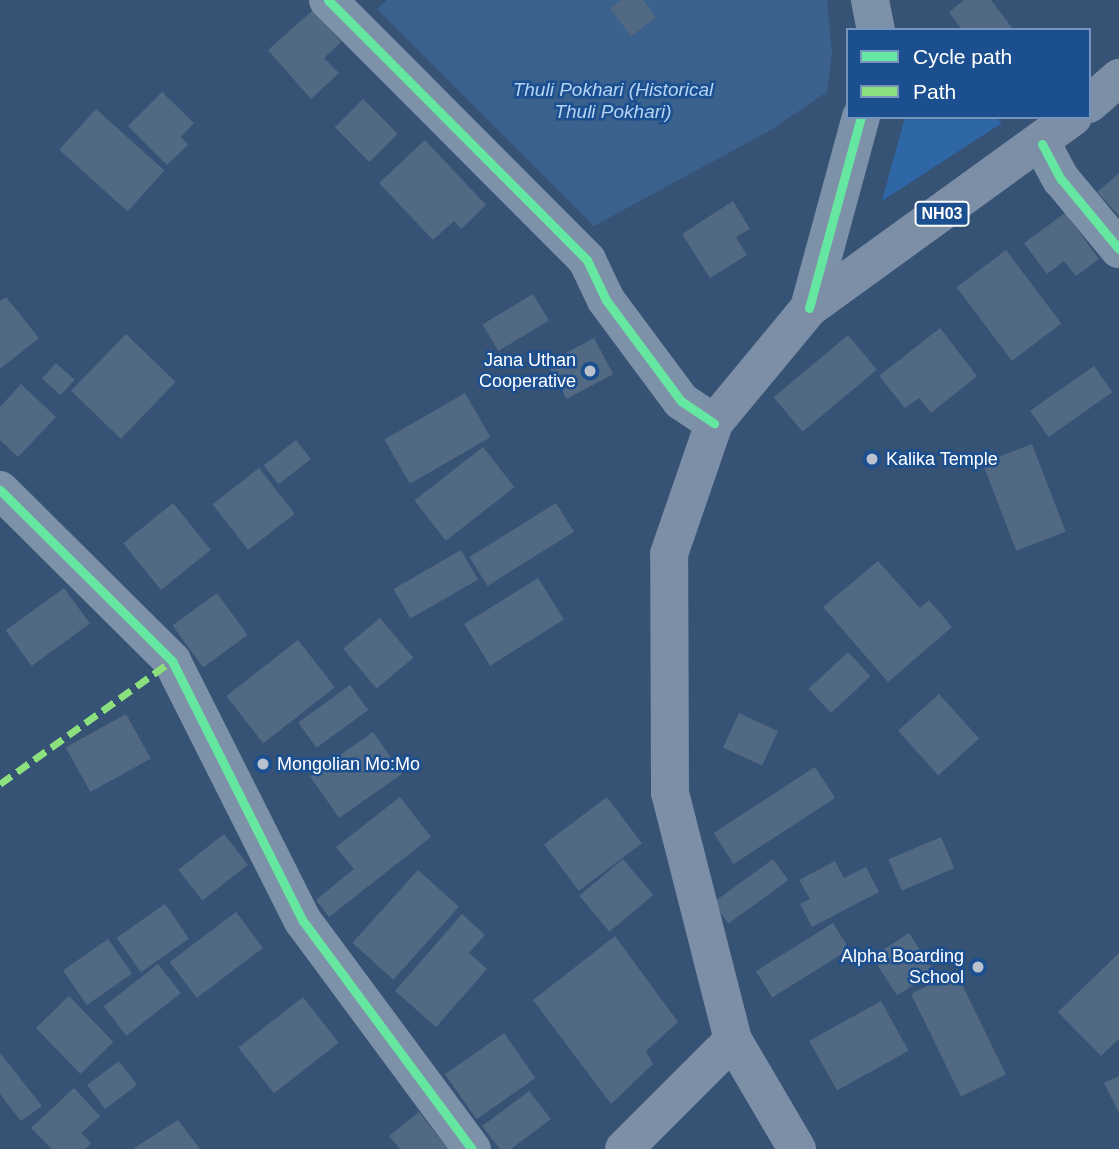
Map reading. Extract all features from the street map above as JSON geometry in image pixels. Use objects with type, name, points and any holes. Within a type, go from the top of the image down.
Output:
[{"type":"main road","points":[[1091,102],[1119,78]]},
{"type":"main road","name":"NH03","points":[[809,308],[1042,144],[1071,119]]},
{"type":"main road","points":[[797,1149],[733,1040],[670,793],[669,554],[714,423],[809,308]]},
{"type":"main road","points":[[624,1149],[733,1040]]},
{"type":"street","points":[[328,0],[587,261],[606,300],[681,401],[714,423]]},
{"type":"street","points":[[870,0],[876,28]]},
{"type":"street","points":[[809,308],[860,119]]},
{"type":"street","points":[[1042,144],[1062,179],[1119,249]]},
{"type":"street","points":[[0,491],[172,661],[303,921],[472,1149]]},
{"type":"shaded area","points":[[904,119],[997,119],[1002,123],[882,201]]},
{"type":"water","name":"Thuli Pokhari (Historical Thuli Pokhari)","points":[[387,0],[827,0],[832,53],[827,92],[771,130],[594,226],[377,9]]},
{"type":"building","points":[[622,0],[643,0],[656,18],[631,36],[610,8]]},
{"type":"building","points":[[964,0],[991,0],[1012,28],[961,28],[949,12]]},
{"type":"building","points":[[313,10],[341,42],[324,58],[339,73],[311,99],[268,50]]},
{"type":"building","points":[[162,92],[194,123],[181,137],[188,145],[167,165],[128,126]]},
{"type":"building","points":[[363,99],[398,134],[369,162],[335,127]]},
{"type":"building","points":[[96,109],[164,171],[128,211],[59,150]]},
{"type":"building","points":[[425,140],[486,205],[461,229],[454,221],[433,240],[379,183]]},
{"type":"building","points":[[1119,173],[1119,216],[1097,192]]},
{"type":"building","points":[[733,201],[750,229],[736,237],[747,255],[710,278],[682,234]]},
{"type":"building","points":[[1065,213],[1099,259],[1076,276],[1064,261],[1047,274],[1024,243]]},
{"type":"building","points":[[1006,250],[1061,323],[1012,361],[956,287]]},
{"type":"building","points":[[533,294],[549,321],[498,351],[482,324]]},
{"type":"building","points":[[6,297],[39,338],[0,369],[0,301]]},
{"type":"building","points":[[940,328],[977,376],[931,413],[919,398],[905,408],[879,376]]},
{"type":"building","points":[[126,334],[176,382],[121,439],[71,391]]},
{"type":"building","points":[[848,335],[877,369],[803,432],[774,397]]},
{"type":"building","points":[[594,338],[613,374],[566,399],[547,363]]},
{"type":"building","points":[[56,363],[75,380],[61,395],[42,379]]},
{"type":"building","points":[[1094,366],[1112,392],[1048,437],[1030,411]]},
{"type":"building","points":[[21,384],[56,417],[18,457],[0,440],[0,407]]},
{"type":"building","points":[[465,393],[491,437],[410,484],[384,439]]},
{"type":"building","points":[[296,440],[311,459],[278,484],[264,465]]},
{"type":"building","points":[[1032,444],[1066,532],[1016,551],[983,463]]},
{"type":"building","points":[[483,447],[514,487],[446,541],[414,501]]},
{"type":"building","points":[[259,468],[295,514],[248,550],[213,504]]},
{"type":"building","points":[[173,503],[211,550],[161,590],[123,543]]},
{"type":"building","points":[[556,503],[574,532],[488,586],[469,557]]},
{"type":"building","points":[[461,550],[478,579],[410,618],[393,589]]},
{"type":"building","points":[[878,561],[920,608],[929,600],[952,627],[888,682],[823,607]]},
{"type":"building","points":[[538,578],[564,620],[490,666],[464,624]]},
{"type":"building","points":[[64,588],[90,624],[32,666],[6,630]]},
{"type":"building","points":[[217,593],[248,635],[203,667],[173,625]]},
{"type":"building","points":[[380,618],[413,658],[377,689],[343,649]]},
{"type":"building","points":[[298,640],[335,687],[263,743],[226,696]]},
{"type":"building","points":[[848,652],[871,676],[831,713],[809,689]]},
{"type":"building","points":[[350,685],[368,710],[316,748],[298,723]]},
{"type":"building","points":[[939,694],[979,739],[938,775],[898,731]]},
{"type":"building","points":[[739,713],[778,731],[762,766],[723,747]]},
{"type":"building","points":[[126,714],[151,759],[90,792],[66,747]]},
{"type":"building","points":[[373,732],[402,774],[339,818],[310,776]]},
{"type":"building","points":[[815,767],[835,798],[734,864],[714,833]]},
{"type":"building","points":[[400,797],[431,837],[329,917],[316,900],[354,869],[336,847]]},
{"type":"building","points":[[607,797],[642,843],[579,891],[544,845]]},
{"type":"building","points":[[224,834],[248,865],[202,900],[178,870]]},
{"type":"building","points":[[941,837],[954,868],[902,891],[889,859]]},
{"type":"building","points":[[623,859],[653,895],[610,932],[579,896]]},
{"type":"building","points":[[773,859],[788,880],[728,924],[713,902]]},
{"type":"building","points":[[835,861],[844,878],[866,867],[879,892],[812,927],[800,904],[810,899],[799,880]]},
{"type":"building","points":[[418,870],[459,907],[393,980],[352,943]]},
{"type":"building","points":[[165,904],[189,938],[141,972],[117,938]]},
{"type":"building","points":[[236,912],[263,948],[197,998],[170,962]]},
{"type":"building","points":[[462,914],[485,935],[469,953],[487,969],[436,1027],[395,991]]},
{"type":"building","points":[[833,923],[849,949],[772,998],[756,971]]},
{"type":"building","points":[[909,933],[934,972],[897,996],[872,957]]},
{"type":"building","points":[[615,936],[678,1022],[646,1051],[653,1064],[611,1104],[533,1000]]},
{"type":"building","points":[[108,939],[132,973],[87,1005],[63,971]]},
{"type":"building","points":[[1119,953],[1119,1039],[1101,1056],[1058,1012]]},
{"type":"building","points":[[158,964],[181,993],[126,1036],[104,1006]]},
{"type":"building","points":[[956,972],[1006,1074],[961,1096],[911,994]]},
{"type":"building","points":[[69,996],[113,1042],[80,1074],[36,1028]]},
{"type":"building","points":[[303,997],[339,1043],[274,1093],[238,1047]]},
{"type":"building","points":[[881,1001],[909,1051],[837,1091],[809,1041]]},
{"type":"building","points":[[504,1033],[536,1078],[477,1119],[445,1074]]},
{"type":"building","points":[[0,1053],[42,1106],[21,1121],[0,1094]]},
{"type":"building","points":[[119,1061],[137,1085],[105,1109],[87,1085]]},
{"type":"building","points":[[1119,1076],[1119,1113],[1104,1083]]},
{"type":"building","points":[[74,1088],[100,1116],[81,1133],[91,1143],[85,1149],[52,1149],[31,1128]]},
{"type":"building","points":[[529,1091],[551,1119],[511,1149],[500,1149],[482,1126]]},
{"type":"building","points":[[419,1112],[448,1149],[400,1149],[389,1136]]},
{"type":"building","points":[[178,1120],[200,1149],[133,1149]]},
{"type":"marked path","points":[[0,784],[172,661]]},
{"type":"cycle path","points":[[328,0],[587,260],[606,300],[681,401],[714,423]]},
{"type":"cycle path","points":[[809,308],[860,119]]},
{"type":"cycle path","points":[[1042,144],[1061,179],[1119,249]]},
{"type":"cycle path","points":[[0,490],[172,661],[303,921],[472,1149]]},
{"type":"place","name":"Jana Uthan Cooperative","points":[[590,371]]},
{"type":"place","name":"Kalika Temple","points":[[872,459]]},
{"type":"place","name":"Mongolian Mo:Mo","points":[[263,764]]},
{"type":"place","name":"Alpha Boarding School","points":[[978,967]]}]
